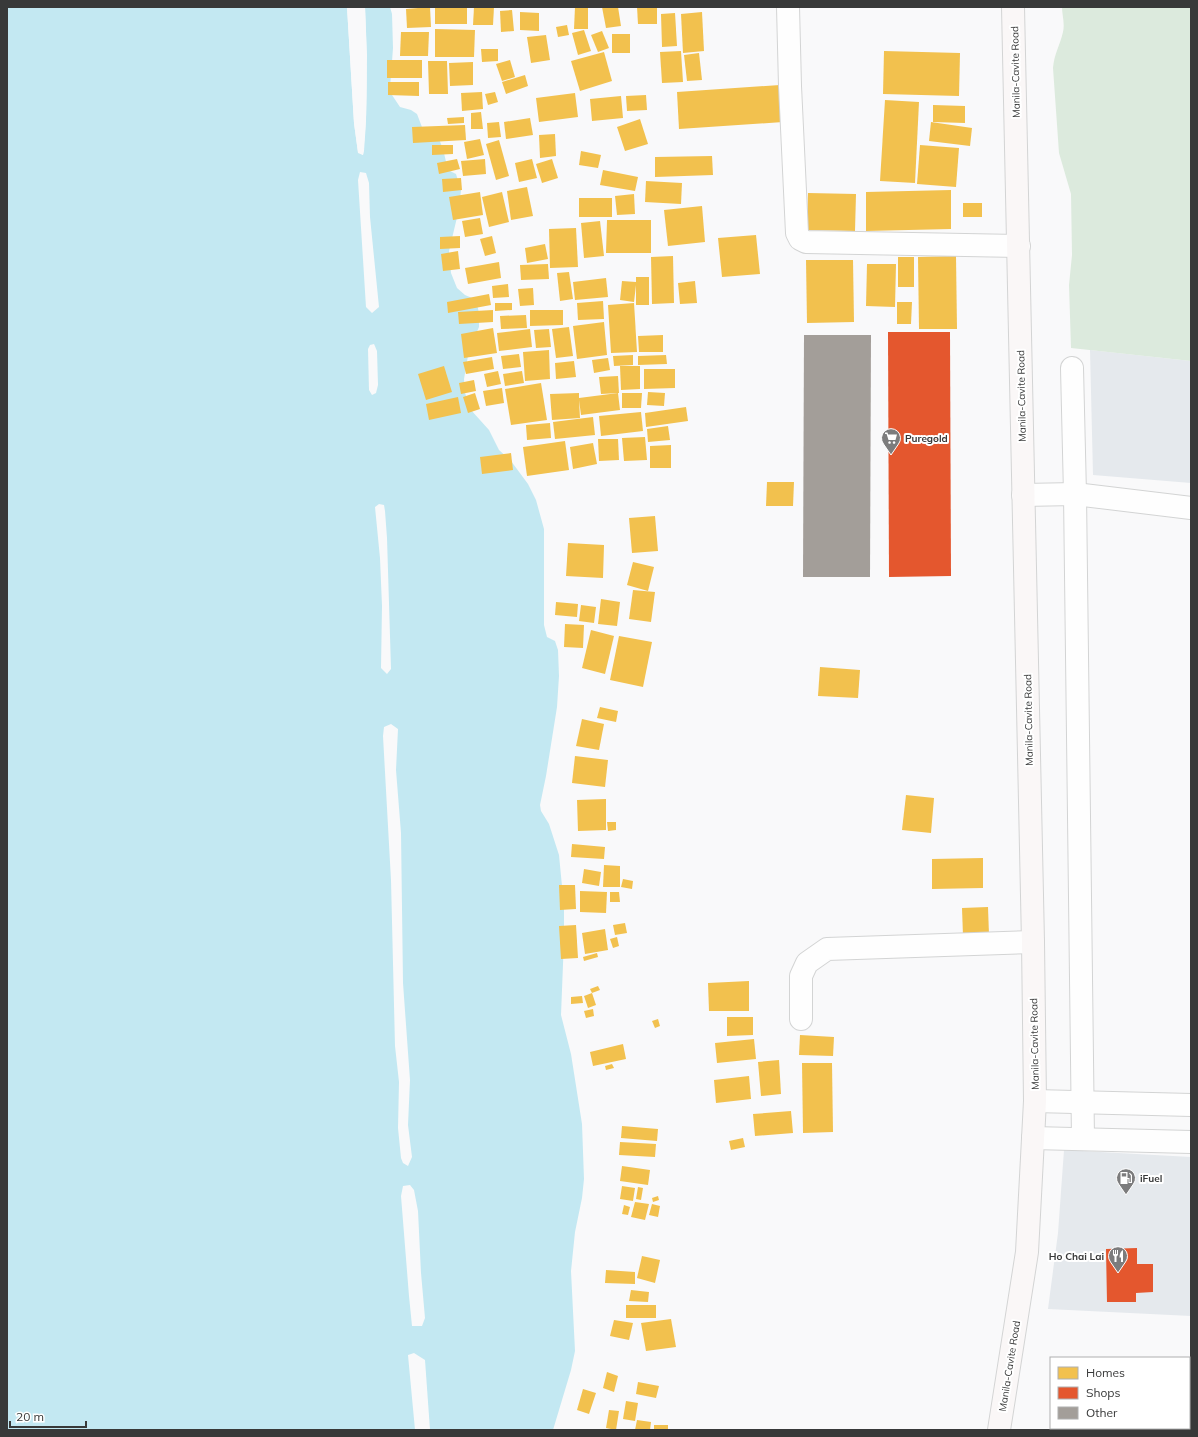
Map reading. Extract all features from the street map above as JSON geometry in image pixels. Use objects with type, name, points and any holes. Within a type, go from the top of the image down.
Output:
[{"type":"main road","name":"Manila-Cavite Road","points":[[999,1430],[1027,1252],[1035,1101],[1013,7]]},
{"type":"street","points":[[788,7],[796,234],[800,239],[806,242],[1019,246]]},
{"type":"street","points":[[1072,368],[1075,494],[1083,1139]]},
{"type":"street","points":[[1023,495],[1075,494],[1191,508]]},
{"type":"street","points":[[801,1020],[801,976],[807,963],[827,949],[1033,942]]},
{"type":"street","points":[[1035,1101],[1191,1105]]},
{"type":"street","points":[[1033,1138],[1191,1142]]},
{"type":"shaded area","points":[[1090,350],[1191,361],[1191,483],[1093,475]]},
{"type":"shaded area","points":[[1064,1150],[1191,1157],[1191,1316],[1048,1309],[1058,1233]]},
{"type":"green space","points":[[1062,7],[1191,7],[1191,361],[1071,348],[1069,285],[1072,255],[1071,194],[1059,153],[1053,68],[1064,29]]},
{"type":"water","points":[[7,7],[347,7],[354,123],[358,152],[363,155],[367,97],[365,7],[390,7],[392,14],[393,48],[390,88],[392,95],[400,107],[411,110],[417,114],[425,135],[439,139],[448,170],[456,174],[461,190],[459,209],[449,251],[451,273],[457,288],[465,295],[472,298],[477,304],[479,313],[479,327],[469,350],[464,379],[465,393],[471,410],[489,430],[499,450],[511,461],[528,484],[536,500],[544,529],[544,625],[547,637],[555,641],[558,650],[559,676],[557,707],[540,805],[541,811],[549,824],[559,855],[564,907],[561,1015],[571,1054],[582,1124],[584,1179],[582,1198],[575,1232],[571,1271],[575,1351],[571,1370],[553,1430],[7,1430]]},
{"type":"pier","points":[[347,7],[349,7],[356,123],[360,151],[362,152],[365,55],[363,7],[365,7],[367,55],[366,121],[363,155],[358,153],[354,123]]},
{"type":"pier","points":[[360,172],[366,173],[369,183],[370,217],[379,307],[372,313],[366,307],[358,180]]},
{"type":"pier","points":[[374,344],[377,351],[378,385],[376,393],[372,395],[369,390],[368,349],[370,345]]},
{"type":"pier","points":[[379,504],[384,505],[387,538],[391,669],[387,674],[381,668],[382,606],[380,558],[375,507]]},
{"type":"pier","points":[[391,724],[398,729],[396,770],[401,833],[403,983],[410,1080],[408,1125],[412,1157],[408,1166],[403,1163],[401,1158],[398,1128],[399,1082],[395,1046],[391,880],[383,736],[384,727]]},
{"type":"pier","points":[[410,1185],[414,1190],[418,1211],[425,1318],[422,1326],[412,1326],[409,1296],[401,1196],[403,1186]]},
{"type":"pier","points":[[414,1353],[425,1360],[430,1430],[415,1430],[408,1355]]},
{"type":"building: Homes","points":[[430,7],[431,27],[407,28],[406,9]]},
{"type":"building: Homes","points":[[435,7],[467,7],[467,24],[435,24]]},
{"type":"building: Homes","points":[[474,7],[494,7],[493,25],[473,25]]},
{"type":"building: Homes","points":[[575,7],[588,7],[588,29],[574,29]]},
{"type":"building: Homes","points":[[602,7],[618,7],[621,26],[606,28]]},
{"type":"building: Homes","points":[[637,7],[657,7],[657,24],[638,24]]},
{"type":"building: Homes","points":[[512,10],[514,31],[501,32],[500,11]]},
{"type":"building: Homes","points":[[520,12],[539,13],[539,31],[520,30]]},
{"type":"building: Homes","points":[[702,12],[704,51],[683,53],[681,14]]},
{"type":"building: Homes","points":[[675,13],[677,46],[662,47],[661,14]]},
{"type":"building: Homes","points":[[567,25],[569,35],[558,37],[556,27]]},
{"type":"building: Homes","points":[[435,29],[475,30],[474,57],[435,57]]},
{"type":"building: Homes","points":[[584,30],[591,51],[578,55],[572,33]]},
{"type":"building: Homes","points":[[602,31],[609,48],[598,52],[591,35]]},
{"type":"building: Homes","points":[[401,32],[429,32],[428,56],[400,56]]},
{"type":"building: Homes","points":[[612,34],[630,34],[630,53],[612,53]]},
{"type":"building: Homes","points":[[546,35],[550,60],[531,63],[527,37]]},
{"type":"building: Homes","points":[[481,49],[498,49],[498,61],[482,62]]},
{"type":"building: Homes","points":[[681,51],[683,82],[662,83],[660,52]]},
{"type":"building: Homes","points":[[884,51],[960,53],[959,96],[883,94]]},
{"type":"building: Homes","points":[[604,52],[612,81],[580,91],[571,61]]},
{"type":"building: Homes","points":[[699,53],[702,80],[687,81],[684,55]]},
{"type":"building: Homes","points":[[387,60],[422,60],[422,78],[387,78]]},
{"type":"building: Homes","points":[[510,60],[515,77],[502,81],[496,64]]},
{"type":"building: Homes","points":[[428,61],[447,61],[448,94],[429,94]]},
{"type":"building: Homes","points":[[473,62],[473,85],[450,86],[449,63]]},
{"type":"building: Homes","points":[[525,75],[528,86],[506,94],[502,82]]},
{"type":"building: Homes","points":[[388,82],[419,82],[419,96],[388,95]]},
{"type":"building: Homes","points":[[780,85],[783,122],[679,129],[677,92]]},
{"type":"building: Homes","points":[[482,92],[483,109],[462,111],[461,93]]},
{"type":"building: Homes","points":[[495,92],[498,102],[488,105],[485,94]]},
{"type":"building: Homes","points":[[575,93],[578,117],[539,122],[536,98]]},
{"type":"building: Homes","points":[[646,95],[647,110],[627,111],[626,96]]},
{"type":"building: Homes","points":[[621,96],[623,118],[592,121],[590,99]]},
{"type":"building: Homes","points":[[885,100],[919,102],[915,183],[880,181]]},
{"type":"building: Homes","points":[[933,105],[965,106],[965,123],[933,122]]},
{"type":"building: Homes","points":[[481,112],[483,129],[471,129],[471,113]]},
{"type":"building: Homes","points":[[464,117],[464,123],[448,124],[447,118]]},
{"type":"building: Homes","points":[[530,118],[533,135],[506,139],[504,122]]},
{"type":"building: Homes","points":[[640,119],[648,144],[625,151],[617,127]]},
{"type":"building: Homes","points":[[499,122],[501,137],[488,138],[487,123]]},
{"type":"building: Homes","points":[[931,122],[972,128],[970,146],[929,141]]},
{"type":"building: Homes","points":[[465,125],[466,140],[413,143],[412,127]]},
{"type":"building: Homes","points":[[555,134],[556,156],[540,158],[539,135]]},
{"type":"building: Homes","points":[[480,139],[484,155],[467,159],[464,142]]},
{"type":"building: Homes","points":[[499,140],[509,176],[496,180],[486,144]]},
{"type":"building: Homes","points":[[432,145],[453,145],[453,154],[432,155]]},
{"type":"building: Homes","points":[[920,145],[959,148],[956,187],[917,184]]},
{"type":"building: Homes","points":[[581,151],[601,155],[598,168],[579,165]]},
{"type":"building: Homes","points":[[712,156],[713,175],[655,177],[655,157]]},
{"type":"building: Homes","points":[[457,159],[460,169],[439,174],[437,163]]},
{"type":"building: Homes","points":[[485,159],[486,174],[463,176],[461,161]]},
{"type":"building: Homes","points":[[532,159],[537,178],[519,182],[515,163]]},
{"type":"building: Homes","points":[[552,159],[558,178],[542,183],[536,164]]},
{"type":"building: Homes","points":[[603,170],[638,177],[635,191],[600,185]]},
{"type":"building: Homes","points":[[461,178],[462,190],[443,192],[442,179]]},
{"type":"building: Homes","points":[[646,181],[682,183],[681,204],[645,202]]},
{"type":"building: Homes","points":[[527,187],[533,216],[511,220],[507,191]]},
{"type":"building: Homes","points":[[951,190],[951,229],[866,231],[866,192]]},
{"type":"building: Homes","points":[[480,192],[483,215],[453,220],[449,197]]},
{"type":"building: Homes","points":[[502,192],[509,222],[489,227],[482,197]]},
{"type":"building: Homes","points":[[808,193],[856,194],[855,231],[807,230]]},
{"type":"building: Homes","points":[[634,194],[635,214],[617,215],[615,196]]},
{"type":"building: Homes","points":[[579,198],[612,198],[612,217],[579,217]]},
{"type":"building: Homes","points":[[963,203],[982,203],[982,217],[963,217]]},
{"type":"building: Homes","points":[[702,206],[705,242],[668,246],[664,210]]},
{"type":"building: Homes","points":[[480,218],[483,234],[465,237],[462,221]]},
{"type":"building: Homes","points":[[607,220],[651,220],[651,253],[606,253]]},
{"type":"building: Homes","points":[[600,221],[604,256],[584,258],[581,223]]},
{"type":"building: Homes","points":[[576,228],[578,267],[550,268],[549,229]]},
{"type":"building: Homes","points":[[756,235],[760,274],[722,277],[718,238]]},
{"type":"building: Homes","points":[[460,236],[460,248],[440,249],[440,237]]},
{"type":"building: Homes","points":[[492,236],[496,253],[485,256],[480,239]]},
{"type":"building: Homes","points":[[545,244],[548,259],[527,263],[525,248]]},
{"type":"building: Homes","points":[[458,251],[460,269],[443,271],[441,254]]},
{"type":"building: Homes","points":[[673,256],[674,303],[652,304],[651,257]]},
{"type":"building: Homes","points":[[956,256],[957,329],[919,329],[918,257]]},
{"type":"building: Homes","points":[[898,257],[914,257],[914,287],[898,287]]},
{"type":"building: Homes","points":[[806,260],[853,260],[854,322],[807,323]]},
{"type":"building: Homes","points":[[499,262],[501,278],[468,284],[465,268]]},
{"type":"building: Homes","points":[[548,264],[549,279],[521,280],[520,265]]},
{"type":"building: Homes","points":[[867,264],[896,264],[895,307],[866,306]]},
{"type":"building: Homes","points":[[569,272],[573,299],[560,301],[557,273]]},
{"type":"building: Homes","points":[[636,277],[649,277],[649,305],[636,305],[636,285],[634,302],[620,300],[622,281],[636,282]]},
{"type":"building: Homes","points":[[606,278],[608,297],[575,300],[573,282]]},
{"type":"building: Homes","points":[[695,281],[697,303],[680,304],[678,283]]},
{"type":"building: Homes","points":[[508,284],[509,297],[493,298],[492,286]]},
{"type":"building: Homes","points":[[533,288],[534,305],[520,306],[518,289]]},
{"type":"building: Homes","points":[[489,294],[491,305],[448,313],[447,302]]},
{"type":"building: Homes","points":[[603,301],[604,319],[578,320],[577,303]]},
{"type":"building: Homes","points":[[897,302],[912,302],[911,324],[897,324]]},
{"type":"building: Homes","points":[[495,303],[512,303],[512,310],[495,311]]},
{"type":"building: Homes","points":[[634,303],[637,352],[611,353],[608,305]]},
{"type":"building: Homes","points":[[493,310],[493,322],[459,324],[458,312]]},
{"type":"building: Homes","points":[[530,310],[563,310],[563,325],[530,326]]},
{"type":"building: Homes","points":[[526,315],[527,328],[501,329],[500,316]]},
{"type":"building: Homes","points":[[604,322],[607,355],[577,359],[573,326]]},
{"type":"building: Homes","points":[[569,327],[573,356],[556,358],[552,329]]},
{"type":"building: Homes","points":[[493,328],[497,353],[464,358],[461,334]]},
{"type":"building: Homes","points":[[530,329],[532,347],[499,351],[497,333]]},
{"type":"building: Homes","points":[[549,329],[551,347],[536,348],[534,330]]},
{"type":"building: Homes","points":[[663,335],[663,352],[639,352],[638,336]]},
{"type":"building: Homes","points":[[549,350],[550,379],[525,381],[523,352]]},
{"type":"building: Homes","points":[[519,354],[521,367],[503,369],[501,356]]},
{"type":"building: Homes","points":[[633,355],[633,365],[614,366],[613,356]]},
{"type":"building: Homes","points":[[666,355],[667,364],[638,365],[638,356]]},
{"type":"building: Homes","points":[[492,357],[494,369],[466,374],[463,362]]},
{"type":"building: Homes","points":[[608,358],[610,370],[594,373],[592,360]]},
{"type":"building: Homes","points":[[574,361],[576,377],[556,379],[555,363]]},
{"type":"building: Homes","points":[[444,366],[452,392],[426,400],[418,374]]},
{"type":"building: Homes","points":[[620,366],[640,366],[640,389],[621,390]]},
{"type":"building: Homes","points":[[644,369],[675,369],[675,388],[644,389]]},
{"type":"building: Homes","points":[[498,371],[501,384],[487,387],[484,374]]},
{"type":"building: Homes","points":[[522,371],[524,383],[505,386],[503,374]]},
{"type":"building: Homes","points":[[618,376],[619,393],[601,394],[599,377]]},
{"type":"building: Homes","points":[[474,380],[476,391],[461,394],[459,383]]},
{"type":"building: Homes","points":[[541,383],[547,420],[511,425],[505,389]]},
{"type":"building: Homes","points":[[502,388],[504,403],[486,406],[483,391]]},
{"type":"building: Homes","points":[[648,392],[665,393],[664,406],[647,405]]},
{"type":"building: Homes","points":[[475,393],[480,409],[468,413],[463,397]]},
{"type":"building: Homes","points":[[579,393],[579,398],[618,393],[620,410],[581,415],[579,400],[580,418],[552,420],[550,394]]},
{"type":"building: Homes","points":[[622,393],[642,393],[641,408],[622,408]]},
{"type":"building: Homes","points":[[458,397],[461,413],[429,420],[426,404]]},
{"type":"building: Homes","points":[[686,407],[688,421],[646,427],[645,413]]},
{"type":"building: Homes","points":[[641,412],[643,431],[601,436],[599,416]]},
{"type":"building: Homes","points":[[593,417],[595,435],[555,439],[553,422]]},
{"type":"building: Homes","points":[[550,423],[551,438],[527,440],[526,425]]},
{"type":"building: Homes","points":[[668,426],[670,440],[648,442],[647,429]]},
{"type":"building: Homes","points":[[645,437],[647,460],[624,461],[622,438]]},
{"type":"building: Homes","points":[[598,439],[618,439],[619,460],[599,461]]},
{"type":"building: Homes","points":[[565,441],[569,470],[527,476],[523,447]]},
{"type":"building: Homes","points":[[593,443],[597,464],[573,469],[570,447]]},
{"type":"building: Homes","points":[[671,445],[671,468],[650,468],[650,446]]},
{"type":"building: Homes","points":[[511,453],[513,470],[482,474],[480,457]]},
{"type":"building: Homes","points":[[767,482],[794,482],[793,506],[766,506]]},
{"type":"building: Homes","points":[[655,516],[658,551],[632,553],[629,518]]},
{"type":"building: Homes","points":[[568,543],[604,545],[603,578],[566,576]]},
{"type":"building: Homes","points":[[633,562],[654,567],[648,591],[627,585]]},
{"type":"building: Homes","points":[[633,590],[655,592],[651,622],[629,619]]},
{"type":"building: Homes","points":[[601,599],[620,602],[617,626],[598,624]]},
{"type":"building: Homes","points":[[556,602],[578,604],[577,617],[555,615]]},
{"type":"building: Homes","points":[[581,605],[596,607],[594,623],[579,621]]},
{"type":"building: Homes","points":[[565,624],[584,625],[583,648],[564,647]]},
{"type":"building: Homes","points":[[591,630],[614,636],[605,674],[582,668]]},
{"type":"building: Homes","points":[[619,636],[652,642],[643,687],[610,680]]},
{"type":"building: Homes","points":[[820,667],[860,670],[858,698],[818,696]]},
{"type":"building: Homes","points":[[600,707],[618,711],[616,722],[597,718]]},
{"type":"building: Homes","points":[[582,719],[604,724],[599,750],[576,746]]},
{"type":"building: Homes","points":[[575,756],[608,760],[605,787],[572,783]]},
{"type":"building: Homes","points":[[906,795],[934,798],[931,833],[902,830]]},
{"type":"building: Homes","points":[[606,799],[606,830],[578,831],[577,800]]},
{"type":"building: Homes","points":[[607,822],[616,822],[616,830],[608,831]]},
{"type":"building: Homes","points":[[572,844],[605,847],[604,859],[571,857]]},
{"type":"building: Homes","points":[[983,858],[983,888],[932,889],[932,859]]},
{"type":"building: Homes","points":[[604,865],[620,866],[620,887],[603,887]]},
{"type":"building: Homes","points":[[584,869],[601,872],[599,886],[582,883]]},
{"type":"building: Homes","points":[[623,879],[633,881],[632,889],[621,887]]},
{"type":"building: Homes","points":[[559,885],[575,885],[576,909],[560,910]]},
{"type":"building: Homes","points":[[580,891],[607,892],[606,913],[580,912]]},
{"type":"building: Homes","points":[[610,892],[619,892],[620,902],[610,902]]},
{"type":"building: Homes","points":[[988,907],[989,935],[963,936],[962,908]]},
{"type":"building: Homes","points":[[625,923],[627,933],[615,935],[613,925]]},
{"type":"building: Homes","points":[[576,925],[578,958],[561,959],[559,926]]},
{"type":"building: Homes","points":[[605,929],[608,950],[585,954],[582,933]]},
{"type":"building: Homes","points":[[617,937],[619,946],[613,948],[610,939]]},
{"type":"building: Homes","points":[[597,953],[598,957],[584,961],[583,957]]},
{"type":"building: Homes","points":[[749,981],[749,1011],[709,1011],[708,983]]},
{"type":"building: Homes","points":[[598,986],[600,990],[592,993],[590,989]]},
{"type":"building: Homes","points":[[592,993],[596,1005],[588,1008],[584,996]]},
{"type":"building: Homes","points":[[582,996],[583,1003],[571,1004],[571,997]]},
{"type":"building: Homes","points":[[593,1009],[594,1016],[586,1018],[584,1011]]},
{"type":"building: Homes","points":[[727,1017],[753,1017],[753,1035],[727,1036]]},
{"type":"building: Homes","points":[[658,1019],[660,1026],[655,1028],[652,1021]]},
{"type":"building: Homes","points":[[800,1035],[834,1037],[833,1056],[799,1055]]},
{"type":"building: Homes","points":[[754,1039],[756,1059],[717,1063],[715,1043]]},
{"type":"building: Homes","points":[[623,1044],[626,1059],[593,1066],[590,1052]]},
{"type":"building: Homes","points":[[779,1060],[781,1094],[761,1096],[758,1062]]},
{"type":"building: Homes","points":[[802,1063],[832,1063],[833,1132],[803,1133]]},
{"type":"building: Homes","points":[[612,1064],[614,1068],[606,1070],[605,1066]]},
{"type":"building: Homes","points":[[749,1076],[751,1099],[716,1103],[714,1080]]},
{"type":"building: Homes","points":[[791,1111],[793,1133],[755,1136],[753,1114]]},
{"type":"building: Homes","points":[[622,1126],[658,1129],[657,1141],[621,1138]]},
{"type":"building: Homes","points":[[743,1138],[745,1147],[731,1150],[729,1141]]},
{"type":"building: Homes","points":[[620,1142],[656,1144],[655,1157],[619,1155]]},
{"type":"building: Homes","points":[[622,1166],[650,1170],[648,1185],[620,1181]]},
{"type":"building: Homes","points":[[622,1186],[635,1188],[633,1201],[620,1199]]},
{"type":"building: Homes","points":[[638,1187],[643,1188],[641,1200],[636,1199]]},
{"type":"building: Homes","points":[[658,1196],[659,1200],[653,1202],[652,1198]]},
{"type":"building: Homes","points":[[635,1202],[649,1204],[645,1220],[631,1217]]},
{"type":"building: Homes","points":[[652,1204],[660,1206],[658,1217],[649,1215]]},
{"type":"building: Homes","points":[[624,1205],[630,1207],[628,1215],[622,1214]]},
{"type":"building: Homes","points":[[642,1256],[660,1260],[655,1283],[637,1278]]},
{"type":"building: Homes","points":[[606,1270],[635,1272],[635,1284],[605,1283]]},
{"type":"building: Homes","points":[[631,1290],[649,1292],[648,1302],[629,1301]]},
{"type":"building: Homes","points":[[626,1305],[656,1305],[656,1318],[626,1318]]},
{"type":"building: Homes","points":[[671,1319],[676,1347],[646,1351],[641,1323]]},
{"type":"building: Homes","points":[[614,1320],[633,1323],[629,1340],[610,1336]]},
{"type":"building: Homes","points":[[607,1372],[618,1376],[614,1392],[603,1388]]},
{"type":"building: Homes","points":[[638,1382],[659,1386],[656,1398],[636,1394]]},
{"type":"building: Homes","points":[[583,1389],[596,1393],[589,1414],[577,1410]]},
{"type":"building: Homes","points":[[626,1401],[638,1403],[635,1421],[623,1419]]},
{"type":"building: Homes","points":[[609,1410],[619,1411],[616,1430],[606,1428]]},
{"type":"building: Homes","points":[[637,1420],[651,1422],[650,1430],[635,1430]]},
{"type":"building: Homes","points":[[654,1425],[668,1425],[668,1430],[654,1430]]},
{"type":"building: Shops","points":[[888,332],[950,332],[951,576],[889,577]]},
{"type":"building: Shops","points":[[1137,1248],[1137,1264],[1153,1264],[1153,1292],[1136,1293],[1136,1302],[1107,1302],[1106,1249]]},
{"type":"building: Other","points":[[804,335],[871,335],[870,577],[803,577]]},
{"type":"place","name":"Puregold","points":[[891,455]]},
{"type":"place","name":"iFuel","points":[[1126,1195]]},
{"type":"place","name":"Ho Chai Lai","points":[[1118,1273]]}]
